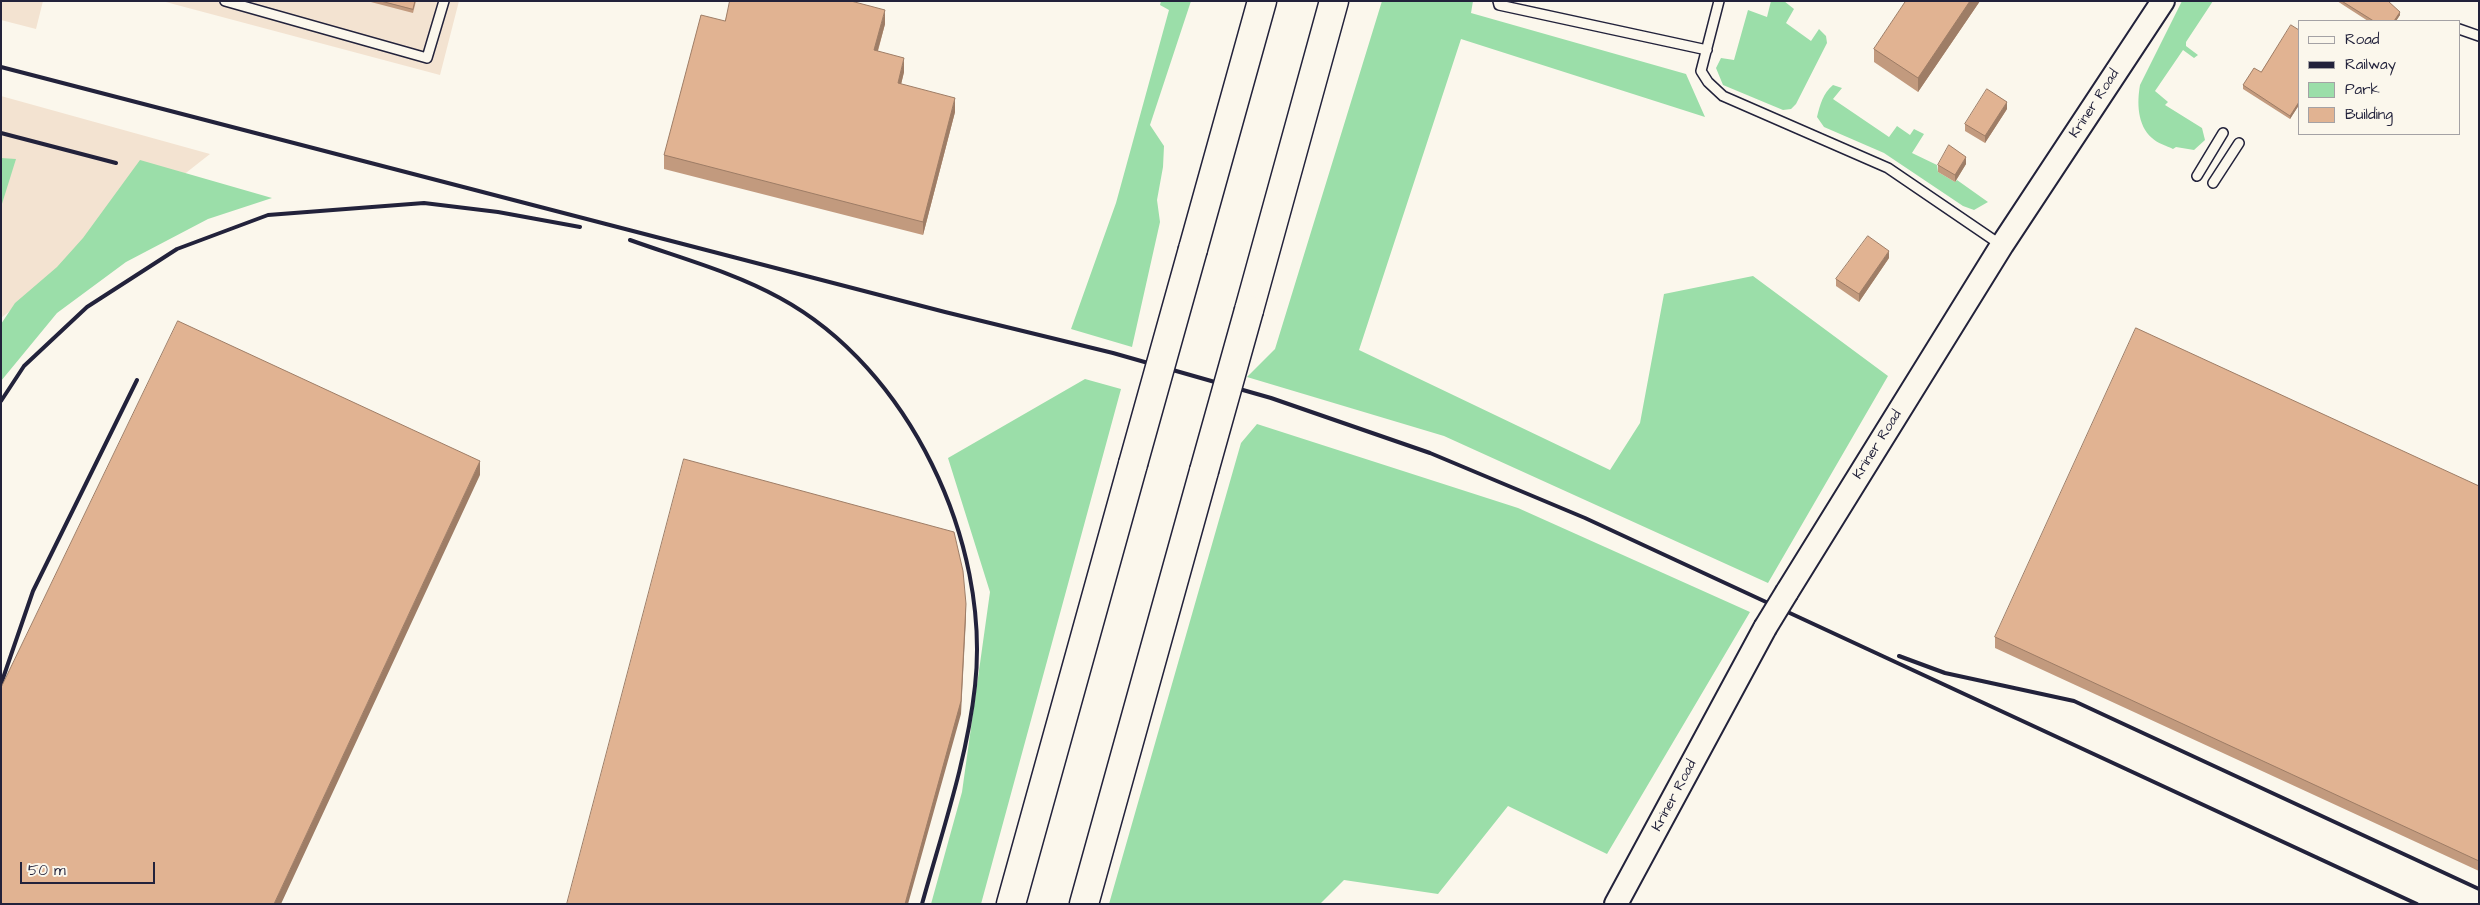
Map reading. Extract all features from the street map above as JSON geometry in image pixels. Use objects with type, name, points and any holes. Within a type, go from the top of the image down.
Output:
[{"type":"highway","points":[[1012,904],[1262,1]]},
{"type":"highway","points":[[1084,904],[1334,1]]},
{"type":"street","name":"Kriner Road","points":[[1616,904],[1765,628],[2002,245],[2162,1]]},
{"type":"lane","points":[[225,1],[428,58],[444,1]]},
{"type":"lane","points":[[1498,1],[1499,5],[1707,50]]},
{"type":"lane","points":[[1719,1],[1701,71],[1708,82],[1723,96],[1888,168],[2002,245]]},
{"type":"lane","points":[[2460,30],[2479,36]]},
{"type":"lane","points":[[2197,176],[2223,133]]},
{"type":"lane","points":[[2213,183],[2238,143]]},
{"type":"shaded area","points":[[1,1],[43,1],[36,29],[1,20]]},
{"type":"shaded area","points":[[162,1],[459,1],[440,75]]},
{"type":"shaded area","points":[[1,96],[210,154],[1,318]]},
{"type":"green space","points":[[1161,1],[1191,1],[1150,125],[1164,146],[1163,167],[1157,200],[1160,222],[1132,347],[1071,329],[1116,203],[1169,10],[1160,5]]},
{"type":"green space","points":[[1382,1],[1473,1],[1471,13],[1686,74],[1705,117],[1461,39],[1359,350],[1610,470],[1640,423],[1664,294],[1753,276],[1888,376],[1768,583],[1444,436],[1247,377],[1275,349]]},
{"type":"green space","points":[[1771,1],[1784,1],[1794,9],[1786,23],[1811,41],[1819,29],[1826,36],[1827,43],[1796,104],[1791,109],[1783,110],[1723,85],[1716,68],[1721,58],[1734,60],[1748,10],[1767,17]]},
{"type":"green space","points":[[2182,1],[2213,1],[2186,42],[2186,46],[2198,55],[2194,58],[2183,50],[2155,91],[2168,102],[2165,105],[2202,128],[2205,140],[2194,150],[2176,147],[2173,149],[2154,140],[2143,127],[2139,113],[2140,85]]},
{"type":"green space","points":[[1833,85],[1842,88],[1833,99],[1889,137],[1897,126],[1910,135],[1914,129],[1924,134],[1912,153],[1937,165],[1938,172],[1955,182],[1957,180],[1988,202],[1974,210],[1963,206],[1884,153],[1824,127],[1817,117],[1824,95]]},
{"type":"green space","points":[[1,158],[16,159],[1,207]]},
{"type":"green space","points":[[140,160],[272,198],[208,219],[126,262],[57,313],[1,381],[1,324],[15,303],[57,267],[83,238]]},
{"type":"green space","points":[[1085,379],[1121,389],[981,904],[931,904],[962,792],[990,592],[948,458]]},
{"type":"green space","points":[[1257,424],[1518,508],[1750,612],[1607,854],[1508,806],[1438,894],[1344,880],[1320,904],[1109,904],[1241,443]]},
{"type":"building","points":[[381,1],[415,1],[413,9]]},
{"type":"building","points":[[730,1],[851,1],[885,10],[874,50],[904,58],[898,83],[955,98],[923,222],[664,155],[701,15],[725,21]]},
{"type":"building","points":[[1906,1],[1970,1],[1918,78],[1874,49]]},
{"type":"building","points":[[2342,1],[2388,1],[2400,12],[2395,20],[2372,20]]},
{"type":"building","points":[[2291,25],[2298,29],[2298,104],[2290,116],[2243,85],[2254,68],[2261,72]]},
{"type":"building","points":[[1987,89],[2007,102],[1985,136],[1965,124]]},
{"type":"building","points":[[1949,145],[1966,157],[1955,175],[1938,165]]},
{"type":"building","points":[[1868,236],[1889,251],[1859,294],[1836,279]]},
{"type":"building","points":[[178,321],[480,461],[274,904],[1,904],[1,688]]},
{"type":"building","points":[[2136,328],[2479,486],[2479,861],[1995,637]]},
{"type":"building","points":[[684,459],[954,532],[963,571],[966,604],[961,701],[905,904],[567,904]]},
{"type":"railway","points":[[1,67],[945,312],[1113,353],[1271,398],[1430,453],[1585,518],[2417,904]]},
{"type":"railway","points":[[1,133],[116,163]]},
{"type":"railway","points":[[1,401],[24,366],[87,307],[177,249],[268,215],[424,203],[498,212],[580,227]]},
{"type":"railway","points":[[630,240],[744,280],[780,298],[826,329],[867,368],[903,414],[932,464],[954,518],[969,574],[977,631],[975,686],[966,741],[953,796],[922,904]]},
{"type":"railway","points":[[1,684],[33,591],[137,380]]},
{"type":"railway","points":[[1899,656],[1945,673],[2074,701],[2479,889]]}]
